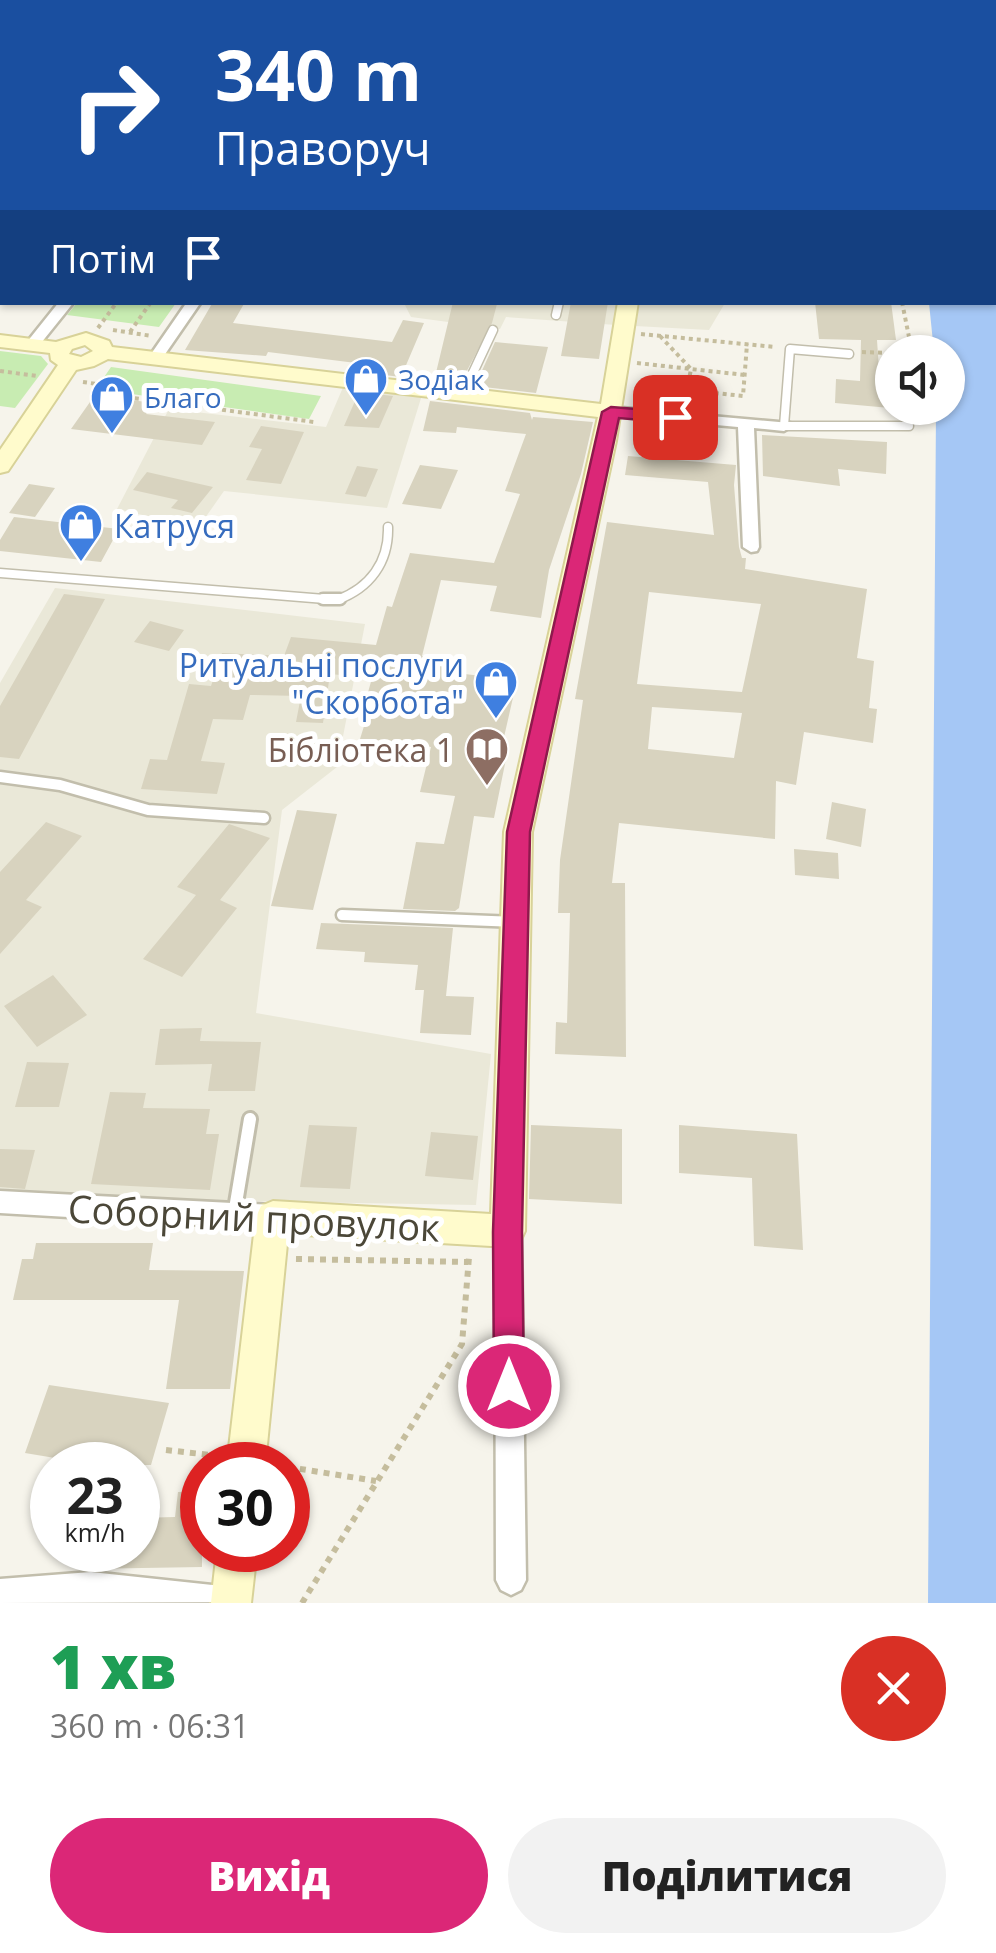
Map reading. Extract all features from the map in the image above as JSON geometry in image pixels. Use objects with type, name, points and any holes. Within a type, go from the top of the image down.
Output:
[{"type":"main road","points":[[508,1232],[518,832],[625,413],[619,361],[628,305]]},
{"type":"main road","points":[[0,342],[32,345],[63,364],[88,362],[103,352],[625,413]]},
{"type":"main road","points":[[0,466],[63,364]]},
{"type":"main road","points":[[248,1442],[272,1218]]},
{"type":"main road","name":"Соборний провулок","points":[[272,1218],[470,1246],[508,1232]]},
{"type":"main road","points":[[231,1602],[234,1572]]},
{"type":"street","points":[[32,345],[65,305]]},
{"type":"street","points":[[156,357],[192,305]]},
{"type":"street","points":[[625,413],[784,426]]},
{"type":"street","points":[[746,423],[752,548]]},
{"type":"street","name":"Соборний провулок","points":[[0,1202],[272,1218]]},
{"type":"street","points":[[508,1232],[511,1580]]},
{"type":"street","points":[[0,1594],[91,1588],[231,1602]]},
{"type":"lane","points":[[556,315],[558,305]]},
{"type":"lane","points":[[463,394],[492,330]]},
{"type":"lane","points":[[849,354],[790,348],[784,426],[909,426]]},
{"type":"lane","points":[[0,573],[336,600],[357,595],[381,564],[390,544],[388,527]]},
{"type":"lane","points":[[0,777],[60,785],[148,810],[264,818]]},
{"type":"lane","points":[[342,915],[515,922]]},
{"type":"lane","points":[[234,1215],[250,1119]]},
{"type":"path","points":[[98,328],[114,305]]},
{"type":"path","points":[[130,332],[149,305]]},
{"type":"path","points":[[903,305],[909,335]]},
{"type":"path","points":[[623,332],[790,348]]},
{"type":"path","points":[[660,336],[691,369]]},
{"type":"path","points":[[625,413],[688,390],[743,396],[747,344]]},
{"type":"path","points":[[849,354],[875,353]]},
{"type":"path","points":[[619,361],[744,375]]},
{"type":"path","points":[[0,371],[63,364],[118,396],[314,422]]},
{"type":"path","points":[[688,390],[691,369]]},
{"type":"path","points":[[268,1259],[470,1246],[462,1344],[302,1603]]},
{"type":"path","points":[[310,1470],[376,1481]]},
{"type":"shaded area","points":[[405,305],[619,305],[616,325],[506,317],[500,329],[411,317]]},
{"type":"shaded area","points":[[639,305],[724,305],[709,330],[635,326]]},
{"type":"shaded area","points":[[344,385],[422,395],[387,508],[224,491],[198,528],[117,509],[169,409],[326,427]]},
{"type":"shaded area","points":[[55,588],[365,624],[337,767],[282,810],[256,1013],[491,1054],[476,1205],[0,1197],[0,683]]},
{"type":"green space","points":[[75,305],[175,305],[159,327],[67,315]]},
{"type":"green space","points":[[0,351],[41,356],[48,364],[15,408],[0,406]]},
{"type":"green space","points":[[111,367],[321,396],[309,419],[96,389]]},
{"type":"water","points":[[929,305],[996,305],[996,1603],[928,1603],[936,425],[965,425],[965,335],[932,335]]},
{"type":"building","points":[[211,305],[243,305],[233,323],[392,342],[403,320],[424,323],[401,377],[368,373],[372,365],[268,352],[266,356],[185,350]]},
{"type":"building","points":[[452,305],[497,305],[492,323],[460,384],[434,381]]},
{"type":"building","points":[[570,305],[608,305],[599,359],[561,356]]},
{"type":"building","points":[[815,305],[891,305],[895,335],[875,335],[875,407],[835,403],[836,379],[860,381],[861,340],[819,339]]},
{"type":"building","points":[[495,342],[548,347],[536,393],[475,386]]},
{"type":"building","name":"Зодіак","points":[[359,392],[393,396],[379,428],[344,426]]},
{"type":"building","points":[[123,399],[154,403],[146,414],[215,422],[202,445],[71,429],[90,402],[118,406]]},
{"type":"building","points":[[430,401],[530,413],[532,420],[533,417],[593,422],[581,474],[549,570],[541,618],[490,611],[497,586],[441,580],[422,656],[459,659],[456,673],[517,680],[499,759],[506,759],[494,818],[474,816],[459,908],[455,911],[403,909],[416,842],[444,844],[455,796],[420,792],[431,747],[360,739],[373,697],[367,696],[372,678],[330,674],[323,723],[296,722],[301,696],[250,695],[243,720],[213,719],[201,761],[225,763],[217,794],[141,789],[150,759],[167,760],[189,684],[211,686],[222,653],[284,656],[291,637],[376,645],[387,606],[392,607],[410,553],[494,563],[520,494],[505,491],[526,434],[457,427],[456,433],[423,431]]},
{"type":"building","points":[[261,426],[304,432],[281,484],[246,480],[262,449],[249,447]]},
{"type":"building","points":[[762,435],[887,442],[886,474],[838,469],[840,486],[763,476]]},
{"type":"building","points":[[628,456],[736,465],[739,547],[742,558],[746,558],[745,569],[867,589],[857,658],[874,661],[869,708],[877,709],[873,743],[804,732],[796,785],[776,781],[775,839],[619,823],[612,883],[625,883],[626,1057],[555,1054],[556,1022],[567,1023],[570,913],[558,913],[560,860],[583,700],[575,699],[607,522],[714,535],[708,482],[625,475]],"holes":[[[649,592],[761,604],[742,692],[637,684]],[[652,707],[742,713],[734,758],[648,749]]]},
{"type":"building","points":[[420,465],[458,470],[441,509],[402,504]]},
{"type":"building","points":[[357,466],[378,469],[366,497],[345,494]]},
{"type":"building","points":[[147,472],[213,487],[192,513],[171,508],[178,500],[133,490]]},
{"type":"building","points":[[29,484],[55,488],[35,517],[9,513]]},
{"type":"building","points":[[14,517],[119,529],[101,562],[0,551],[0,540]]},
{"type":"building","points":[[64,594],[105,599],[19,759],[0,757],[0,706]]},
{"type":"building","points":[[150,621],[184,630],[169,651],[134,642]]},
{"type":"building","points":[[832,802],[866,809],[861,847],[826,839]]},
{"type":"building","points":[[297,810],[337,814],[313,910],[271,906]]},
{"type":"building","points":[[46,822],[82,836],[26,900],[42,907],[0,954],[0,872]]},
{"type":"building","points":[[229,824],[270,838],[220,900],[237,908],[182,977],[143,959],[196,895],[177,887]]},
{"type":"building","points":[[794,849],[838,853],[839,879],[795,875]]},
{"type":"building","points":[[321,923],[453,928],[446,996],[474,997],[471,1035],[420,1033],[424,990],[415,990],[418,965],[364,962],[365,952],[316,949]]},
{"type":"building","points":[[53,975],[87,1015],[37,1047],[4,1006]]},
{"type":"building","points":[[202,1028],[200,1041],[261,1042],[255,1091],[208,1091],[212,1064],[155,1065],[160,1029]]},
{"type":"building","points":[[27,1062],[69,1063],[59,1107],[15,1107]]},
{"type":"building","points":[[110,1092],[146,1093],[143,1108],[210,1109],[206,1134],[219,1134],[210,1190],[91,1184]]},
{"type":"building","points":[[309,1125],[357,1127],[350,1189],[300,1187]]},
{"type":"building","points":[[531,1125],[622,1129],[622,1204],[529,1199]]},
{"type":"building","points":[[679,1125],[797,1134],[803,1250],[754,1246],[752,1178],[679,1173]]},
{"type":"building","points":[[431,1132],[478,1136],[473,1180],[425,1176]]},
{"type":"building","points":[[0,1149],[35,1150],[25,1189],[0,1187]]},
{"type":"building","points":[[36,1243],[153,1243],[149,1270],[244,1271],[230,1389],[166,1389],[179,1300],[13,1300],[22,1259],[33,1259]]},
{"type":"building","points":[[49,1385],[169,1403],[158,1442],[30,1442],[30,1454],[25,1453]]},
{"type":"building","points":[[178,1492],[180,1567],[160,1568],[160,1517],[175,1517]]},
{"type":"place","name":"Зодіак","points":[[366,417]]},
{"type":"place","name":"Благо","points":[[112,435]]},
{"type":"place","name":"Катруся","points":[[81,563]]},
{"type":"place","name":"Ритуальні послуги \"Скорбота\"","points":[[496,720]]},
{"type":"place","name":"Бібліотека 1","points":[[487,787]]},
{"type":"route","points":[[509,1386],[508,1232],[518,832],[611,412],[675,417]]}]
